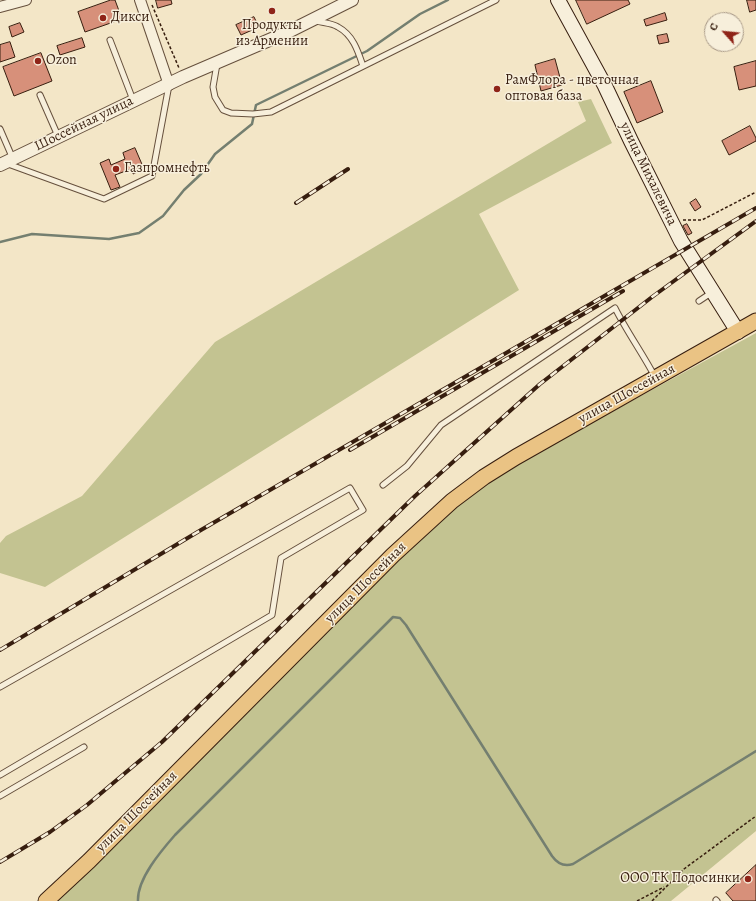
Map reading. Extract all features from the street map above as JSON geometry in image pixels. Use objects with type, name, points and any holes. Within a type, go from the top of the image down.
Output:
[{"type":"main road","name":"улица Михалевича","points":[[558,0],[605,86],[681,242],[738,332]]},
{"type":"main road","points":[[738,332],[756,321]]},
{"type":"main road","name":"улица Шоссейная","points":[[46,901],[89,861],[393,555],[452,501],[484,477],[516,457],[738,332]]},
{"type":"street","points":[[0,7],[26,0]]},
{"type":"street","points":[[140,0],[169,85]]},
{"type":"street","name":"Шоссейная улица","points":[[6,162],[133,100],[288,32],[352,0]]},
{"type":"lane","points":[[218,62],[213,87],[215,97],[223,110],[231,113],[252,114],[271,112],[496,0]]},
{"type":"lane","points":[[312,20],[337,26],[350,37],[356,47],[363,66]]},
{"type":"lane","points":[[110,40],[133,100]]},
{"type":"lane","points":[[0,129],[6,162],[104,199],[152,176],[169,85]]},
{"type":"lane","points":[[40,95],[58,137]]},
{"type":"lane","points":[[699,301],[712,292]]},
{"type":"lane","points":[[383,485],[407,466],[441,426],[616,308],[627,330],[656,378]]},
{"type":"lane","points":[[0,687],[350,488],[362,510],[281,558],[272,615],[0,775]]},
{"type":"lane","points":[[0,796],[84,747]]},
{"type":"path","points":[[150,0],[183,77]]},
{"type":"path","points":[[670,219],[677,221],[702,220],[756,192]]},
{"type":"path","points":[[652,901],[665,886],[694,861],[756,816]]},
{"type":"path","points":[[637,901],[665,886]]},
{"type":"green space","points":[[591,99],[612,143],[479,214],[519,290],[45,587],[0,573],[0,543],[6,536],[82,496],[215,342],[586,121],[578,102]]},
{"type":"green space","points":[[756,333],[756,831],[671,901],[57,901],[400,557],[463,501],[487,483],[520,462]]},
{"type":"building","points":[[111,0],[115,0],[122,19],[85,32],[78,12]]},
{"type":"building","points":[[156,0],[171,0],[172,4],[158,8]]},
{"type":"building","points":[[576,0],[628,0],[630,4],[587,24]]},
{"type":"building","points":[[747,0],[756,0],[756,10],[750,12]]},
{"type":"building","points":[[665,13],[667,20],[646,26],[644,20]]},
{"type":"building","points":[[254,17],[259,27],[241,35],[236,25]]},
{"type":"building","points":[[20,23],[24,32],[12,37],[9,27]]},
{"type":"building","points":[[667,34],[669,42],[659,44],[657,36]]},
{"type":"building","points":[[82,38],[85,47],[60,55],[57,46]]},
{"type":"building","points":[[10,42],[15,57],[0,62],[0,45]]},
{"type":"building","points":[[41,53],[52,81],[14,96],[3,67]]},
{"type":"building","points":[[555,59],[562,85],[541,91],[535,65]]},
{"type":"building","points":[[756,61],[756,86],[739,90],[734,67]]},
{"type":"building","points":[[651,81],[663,112],[637,123],[624,92]]},
{"type":"building","points":[[750,126],[756,141],[729,155],[722,141]]},
{"type":"building","name":"Газпромнефть","points":[[135,148],[144,169],[133,174],[131,169],[115,175],[120,187],[111,190],[100,163],[109,159],[111,165],[125,159],[123,153]]},
{"type":"building","points":[[696,199],[701,207],[695,211],[690,203]]},
{"type":"building","points":[[687,224],[692,233],[688,235],[683,226]]},
{"type":"building","name":"ООО ТК Подосинки","points":[[756,865],[756,901],[733,901],[726,893]]},
{"type":"waterway","points":[[0,242],[32,234],[109,239],[139,233],[163,216],[184,190],[201,174],[215,154],[252,124],[256,105],[367,51],[420,14],[448,0]]},
{"type":"waterway","points":[[138,901],[141,884],[151,866],[175,835],[393,617],[400,618],[406,625],[552,856],[561,864],[573,864],[756,751]]},
{"type":"railway","points":[[296,203],[348,169]]},
{"type":"railway","points":[[0,650],[201,530],[756,208]]},
{"type":"railway","points":[[0,862],[50,832],[87,805],[162,742],[415,496],[540,384],[652,297],[756,221]]},
{"type":"railway","points":[[350,450],[623,291]]},
{"type":"place","name":"Продукты из Армении","points":[[272,11]]},
{"type":"place","name":"Дикси","points":[[103,18]]},
{"type":"place","name":"Ozon","points":[[38,61]]},
{"type":"place","name":"РамФлора - цветочная оптовая база","points":[[497,89]]},
{"type":"place","name":"Газпромнефть","points":[[116,169]]},
{"type":"place","name":"ООО ТК Подосинки","points":[[748,879]]}]
